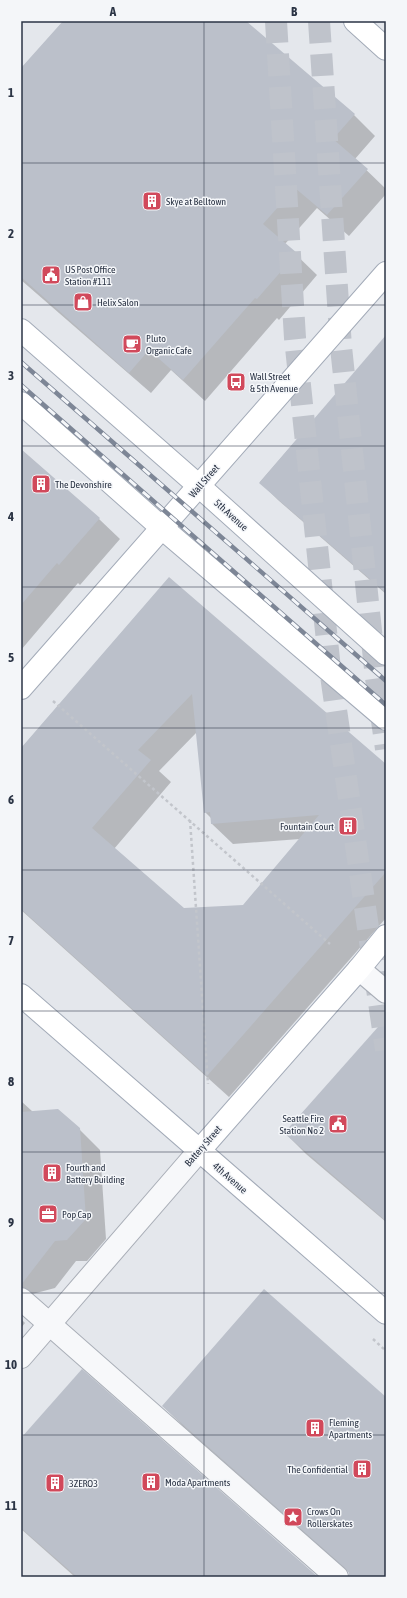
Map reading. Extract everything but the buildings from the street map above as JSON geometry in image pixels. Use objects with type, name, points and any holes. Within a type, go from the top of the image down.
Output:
[{"type":"main road","points":[[355,21],[386,49]]},
{"type":"main road","name":"Wall Street","points":[[24,680],[162,528],[386,273]]},
{"type":"main road","name":"5th Avenue","points":[[21,330],[199,486],[386,654]]},
{"type":"main road","points":[[21,403],[162,528],[386,719]]},
{"type":"main road","name":"Battery Street","points":[[199,1151],[359,969],[386,936]]},
{"type":"main road","name":"4th Avenue","points":[[21,994],[386,1313]]},
{"type":"street","points":[[359,969],[386,992]]},
{"type":"street","name":"Battery Street","points":[[21,1357],[199,1151]]},
{"type":"street","points":[[21,1299],[337,1577]]},
{"type":"path","points":[[53,701],[330,944]]},
{"type":"path","points":[[190,820],[208,1084]]},
{"type":"tunnel","points":[[276,21],[295,338],[330,669],[386,1050]]},
{"type":"tunnel","points":[[319,21],[341,347],[376,678],[386,749]]},
{"type":"railway","points":[[21,362],[386,681]]},
{"type":"railway","points":[[21,385],[386,705]]},
{"type":"place","name":"Skye at Belltown","points":[[152,201]]},
{"type":"place","name":"US Post Office Station #111","points":[[51,275]]},
{"type":"place","name":"Helix Salon","points":[[83,302]]},
{"type":"place","name":"Pluto Organic Cafe","points":[[132,344]]},
{"type":"place","name":"Wall Street & 5th Avenue","points":[[236,382]]},
{"type":"place","name":"The Devonshire","points":[[41,484]]},
{"type":"place","name":"Fountain Court","points":[[348,826]]},
{"type":"place","name":"Seattle Fire Station No 2","points":[[338,1124]]},
{"type":"place","name":"Fourth and Battery Building","points":[[52,1173]]},
{"type":"place","name":"Pop Cap","points":[[48,1214]]},
{"type":"place","name":"Fleming Apartments","points":[[315,1428]]},
{"type":"place","name":"The Confidential","points":[[362,1469]]},
{"type":"place","name":"Moda Apartments","points":[[151,1482]]},
{"type":"place","name":"3ZERO3","points":[[55,1483]]},
{"type":"place","name":"Crows On Rollerskates","points":[[293,1517]]}]
